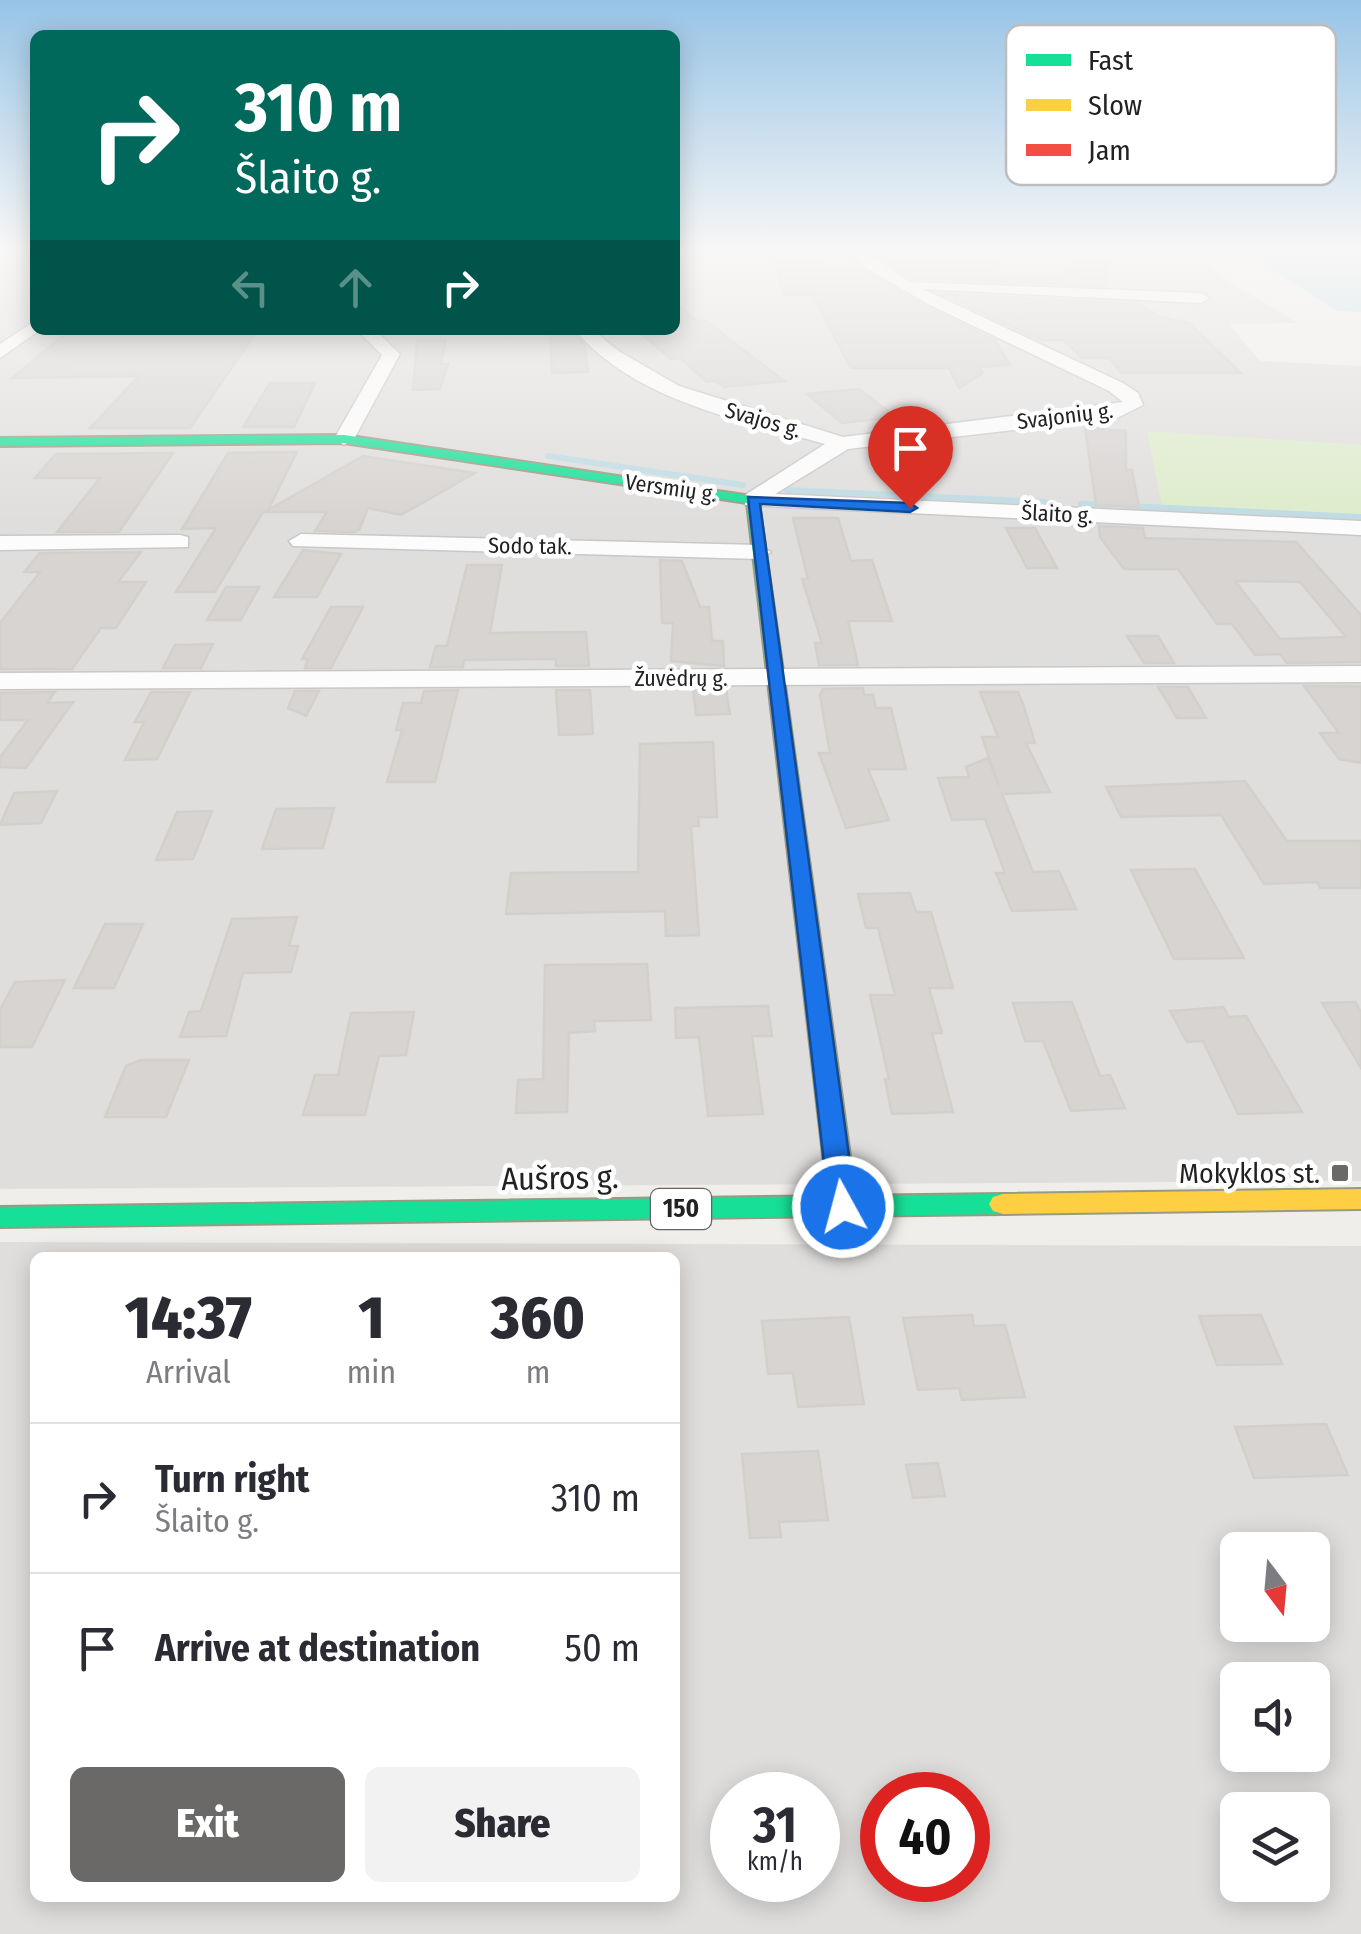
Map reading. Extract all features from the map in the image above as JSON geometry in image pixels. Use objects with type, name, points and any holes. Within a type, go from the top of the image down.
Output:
[{"type":"street","points":[[344,439],[390,354],[377,341]]},
{"type":"street","name":"Svajos g.","points":[[595,341],[615,359],[668,389],[844,443]]},
{"type":"street","name":"Svajonių g.","points":[[752,500],[798,467],[844,443],[1116,412],[1133,405],[1131,397],[1116,388],[1019,341]]},
{"type":"street","name":"Versmių g.","points":[[0,442],[344,439],[752,500],[843,1207]]},
{"type":"street","name":"Šlaito g.","points":[[752,500],[1361,528]]},
{"type":"street","name":"Sodo tak.","points":[[301,541],[759,552]]},
{"type":"street","points":[[0,543],[180,542]]},
{"type":"street","name":"Žuvėdrų g.","points":[[0,681],[1361,674]]},
{"type":"street","name":"Aušros g.","points":[[0,1217],[1361,1199]]},
{"type":"shaded area","points":[[0,341],[1243,341],[1260,361],[1361,366],[1361,445],[1147,432],[1361,525],[1361,1181],[0,1189]]},
{"type":"shaded area","points":[[0,1242],[1361,1246],[1361,1934],[0,1934]]},
{"type":"green space","points":[[1147,431],[1361,445],[1361,525],[1164,516]]},
{"type":"building","points":[[56,341],[250,341],[190,428],[90,428],[139,376],[12,378]]},
{"type":"building","points":[[417,341],[446,341],[441,364],[448,364],[440,389],[413,390]]},
{"type":"building","points":[[551,341],[581,341],[588,372],[552,373]]},
{"type":"building","points":[[650,341],[732,341],[784,381],[724,387],[716,381],[707,382],[680,358],[671,359]]},
{"type":"building","points":[[837,341],[996,341],[1010,365],[979,367],[983,373],[959,388],[949,368],[851,368]]},
{"type":"building","points":[[1065,341],[1208,341],[1241,373],[1121,373],[1110,358],[1082,358]]},
{"type":"building","points":[[270,383],[315,383],[294,427],[243,427]]},
{"type":"building","points":[[859,389],[896,417],[842,423],[807,394]]},
{"type":"building","points":[[1085,428],[1126,431],[1126,470],[1132,470],[1139,507],[1096,505]]},
{"type":"building","points":[[297,452],[268,510],[363,456],[475,473],[401,515],[368,508],[359,530],[354,532],[315,531],[327,512],[263,512],[215,592],[176,592],[216,528],[182,529],[228,453]]},
{"type":"building","points":[[173,453],[119,532],[57,532],[100,478],[35,478],[56,454]]},
{"type":"building","points":[[793,518],[838,518],[851,561],[872,560],[892,621],[848,621],[858,665],[819,665],[815,643],[822,643],[802,579],[808,579]]},
{"type":"building","points":[[1099,526],[1143,528],[1145,538],[1296,542],[1361,615],[1361,662],[1287,663],[1280,654],[1255,655],[1232,624],[1217,624],[1178,569],[1124,569],[1100,537]],"holes":[[[1235,581],[1300,582],[1346,637],[1280,639]]]},
{"type":"building","points":[[1006,528],[1035,528],[1057,568],[1027,568]]},
{"type":"building","points":[[303,550],[341,554],[317,597],[274,597]]},
{"type":"building","points":[[141,552],[118,582],[146,582],[116,628],[101,628],[72,669],[0,669],[0,623],[40,572],[24,572],[40,553]]},
{"type":"building","points":[[660,560],[682,561],[700,607],[709,607],[712,641],[723,641],[724,666],[671,661],[673,623],[662,623]]},
{"type":"building","points":[[467,565],[502,565],[490,633],[586,632],[589,666],[556,666],[556,659],[464,660],[463,667],[430,667],[436,646],[447,646]]},
{"type":"building","points":[[226,587],[259,587],[241,620],[207,620]]},
{"type":"building","points":[[331,607],[363,607],[331,668],[305,668],[308,659],[302,659]]},
{"type":"building","points":[[1127,636],[1158,636],[1174,663],[1144,663]]},
{"type":"building","points":[[213,644],[201,668],[163,668],[175,645]]},
{"type":"building","points":[[1304,686],[1361,686],[1361,763],[1339,759],[1320,733],[1339,733]]},
{"type":"building","points":[[1158,687],[1188,687],[1206,718],[1177,718]]},
{"type":"building","points":[[863,688],[864,695],[873,695],[876,708],[891,708],[906,769],[868,769],[889,820],[846,828],[819,753],[830,753],[820,695],[823,689]]},
{"type":"building","points":[[693,689],[726,689],[730,714],[696,715]]},
{"type":"building","points":[[458,690],[435,782],[387,782],[402,730],[396,730],[403,703],[421,703],[424,691]]},
{"type":"building","points":[[556,690],[590,690],[593,734],[559,735]]},
{"type":"building","points":[[295,691],[319,691],[306,716],[288,708]]},
{"type":"building","points":[[55,692],[47,703],[73,702],[26,768],[0,767],[0,757],[28,720],[0,720],[0,693]]},
{"type":"building","points":[[151,692],[190,692],[157,759],[125,760],[144,722],[135,722]]},
{"type":"building","points":[[980,692],[1018,692],[1035,743],[1026,743],[1050,792],[1002,794],[1033,872],[1059,871],[1076,909],[1012,911],[996,873],[1005,873],[985,819],[952,820],[938,778],[969,777],[966,767],[988,758],[999,787],[982,737],[998,737]]},
{"type":"building","points":[[713,742],[717,817],[698,817],[699,826],[691,826],[699,935],[666,936],[665,911],[506,914],[511,873],[638,872],[640,744]]},
{"type":"building","points":[[1245,781],[1287,841],[1361,841],[1361,888],[1320,888],[1317,882],[1264,884],[1221,815],[1121,817],[1106,787]]},
{"type":"building","points":[[57,791],[41,823],[0,825],[14,793]]},
{"type":"building","points":[[334,808],[323,848],[262,849],[276,809]]},
{"type":"building","points":[[212,811],[193,859],[156,860],[177,812]]},
{"type":"building","points":[[1195,869],[1244,958],[1174,959],[1131,870]]},
{"type":"building","points":[[910,893],[916,912],[931,912],[953,988],[929,988],[942,1033],[932,1033],[953,1112],[892,1114],[885,1079],[889,1079],[870,995],[895,995],[878,928],[866,928],[858,894]]},
{"type":"building","points":[[297,917],[289,946],[298,946],[291,972],[243,973],[226,1036],[180,1037],[189,1012],[201,1011],[232,919]]},
{"type":"building","points":[[105,924],[143,924],[114,988],[74,988]]},
{"type":"building","points":[[647,964],[651,1020],[594,1021],[595,1031],[569,1033],[567,1112],[516,1113],[518,1080],[543,1079],[545,965]]},
{"type":"building","points":[[65,980],[32,1047],[0,1047],[0,1010],[15,982]]},
{"type":"building","points":[[1072,1002],[1100,1076],[1110,1075],[1125,1108],[1071,1111],[1043,1041],[1025,1041],[1013,1003]]},
{"type":"building","points":[[1355,1002],[1361,1012],[1361,1068],[1322,1003]]},
{"type":"building","points":[[768,1006],[772,1036],[752,1036],[763,1114],[708,1116],[699,1037],[676,1038],[675,1008]]},
{"type":"building","points":[[1223,1007],[1229,1017],[1246,1016],[1302,1112],[1238,1114],[1203,1041],[1187,1042],[1170,1011]]},
{"type":"building","points":[[414,1012],[406,1055],[379,1056],[365,1115],[303,1115],[315,1075],[338,1075],[351,1013]]},
{"type":"building","points":[[141,1060],[189,1060],[166,1117],[105,1117],[126,1066]]},
{"type":"building","points":[[972,1315],[974,1326],[1005,1325],[1025,1397],[962,1400],[959,1388],[918,1390],[903,1318]]},
{"type":"building","points":[[1261,1315],[1282,1364],[1217,1365],[1199,1316]]},
{"type":"building","points":[[849,1317],[864,1404],[798,1407],[793,1373],[768,1374],[762,1321]]},
{"type":"building","points":[[1326,1424],[1348,1475],[1254,1478],[1235,1427]]},
{"type":"building","points":[[818,1451],[828,1520],[779,1522],[781,1537],[750,1538],[742,1454]]},
{"type":"building","points":[[938,1463],[945,1496],[913,1498],[906,1465]]},
{"type":"waterway","points":[[548,456],[743,485]]},
{"type":"waterway","points":[[787,490],[1046,502]]},
{"type":"waterway","points":[[1081,504],[1110,505]]},
{"type":"waterway","points":[[1127,506],[1361,517]]},
{"type":"traffic: fast","points":[[0,442],[344,439],[753,500],[774,664]]},
{"type":"traffic: fast","points":[[0,1217],[1003,1204]]},
{"type":"traffic: slow","points":[[1003,1204],[1361,1199]]},
{"type":"traffic: jam","points":[[774,664],[843,1207]]},
{"type":"place","name":"Mokyklos st.","points":[[1340,1173]]},
{"type":"route","points":[[843,1207],[752,500],[910,508]]}]
